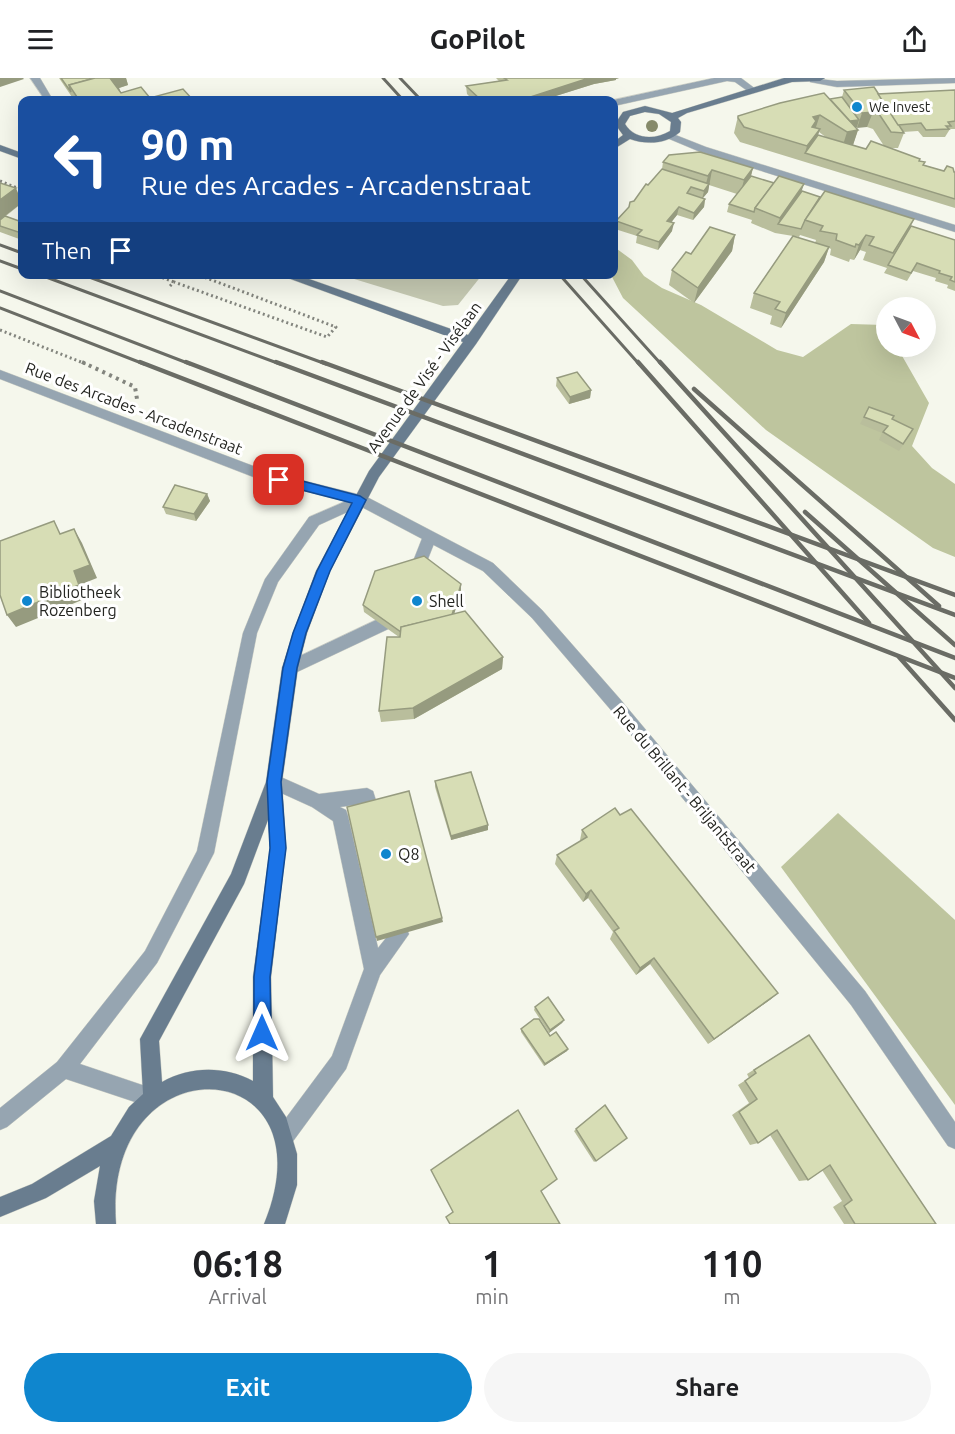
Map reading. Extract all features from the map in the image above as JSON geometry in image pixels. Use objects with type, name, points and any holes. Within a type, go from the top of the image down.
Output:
[{"type":"street","points":[[35,78],[46,96]]},
{"type":"street","points":[[618,102],[727,78],[738,80],[752,90]]},
{"type":"street","points":[[672,117],[684,111],[791,78],[817,79],[837,84],[955,80]]},
{"type":"street","points":[[634,110],[655,110],[672,117],[677,127],[670,136],[654,140],[629,135],[622,130],[620,124],[621,118],[634,110]]},
{"type":"street","points":[[618,144],[629,135]]},
{"type":"street","points":[[670,136],[685,144],[955,229]]},
{"type":"street","points":[[0,148],[18,155]]},
{"type":"street","points":[[296,279],[472,341]]},
{"type":"street","name":"Avenue de Visé - Visélaan","points":[[274,782],[290,668],[300,633],[323,571],[374,474],[515,279]]},
{"type":"street","name":"Rue des Arcades - Arcadenstraat","points":[[0,374],[266,476],[360,500]]},
{"type":"street","points":[[0,1120],[64,1069],[151,957],[205,853],[250,633],[272,579],[314,521],[360,500]]},
{"type":"street","name":"Rue du Brillant - Briljantstraat","points":[[360,500],[488,567],[560,641],[858,998],[955,1139]]},
{"type":"street","points":[[290,668],[396,619],[430,536]]},
{"type":"street","points":[[153,1098],[149,1039],[238,878],[274,782]]},
{"type":"street","points":[[274,782],[318,801],[340,816],[373,969]]},
{"type":"street","points":[[264,1101],[262,977],[278,848],[274,782]]},
{"type":"street","points":[[318,801],[367,796],[370,807]]},
{"type":"street","points":[[284,1137],[339,1062],[373,969],[400,934]]},
{"type":"street","points":[[64,1069],[153,1098]]},
{"type":"street","points":[[106,1224],[105,1175],[118,1143],[137,1114],[153,1098],[171,1088],[189,1081],[218,1079],[243,1085],[264,1101],[275,1117],[284,1137],[288,1158],[287,1182],[274,1224]]},
{"type":"street","points":[[0,1207],[39,1191],[118,1143]]},
{"type":"path","points":[[0,181],[18,188]]},
{"type":"path","points":[[166,279],[327,337],[336,327],[209,279]]},
{"type":"path","points":[[170,286],[174,282]]},
{"type":"path","points":[[0,330],[89,365],[135,387],[138,402]]},
{"type":"path","points":[[35,344],[39,340]]},
{"type":"green space","points":[[618,250],[632,260],[644,276],[662,288],[701,305],[777,350],[803,357],[851,324],[876,325],[876,357],[903,357],[929,403],[912,446],[932,468],[955,484],[955,557],[933,548],[766,430],[623,298],[613,279],[618,279]]},
{"type":"green space","points":[[354,279],[479,279],[458,305],[443,306]]},
{"type":"green space","points":[[838,813],[955,920],[955,1105],[781,867]]},
{"type":"building","points":[[61,78],[95,78],[69,85],[71,92]]},
{"type":"building","points":[[95,78],[110,78],[121,93],[141,87],[148,96],[76,96],[69,85]]},
{"type":"building","points":[[504,78],[589,78],[533,96],[477,96],[466,86],[507,80]]},
{"type":"building","points":[[874,87],[904,133],[891,132],[879,114],[862,113],[844,90]]},
{"type":"building","points":[[183,89],[189,96],[157,96]]},
{"type":"building","points":[[955,90],[955,121],[948,122],[951,126],[946,126],[949,129],[926,130],[921,123],[898,125],[878,94]]},
{"type":"building","points":[[824,93],[858,130],[847,132],[820,115],[813,117],[816,121],[812,127],[820,129],[807,146],[744,127],[738,118],[738,116],[780,103]]},
{"type":"building","points":[[842,97],[859,120],[850,121],[830,99]]},
{"type":"building","points":[[818,135],[866,149],[871,141],[920,159],[919,161],[925,162],[923,165],[944,171],[947,166],[953,168],[955,199],[805,153]]},
{"type":"building","points":[[700,152],[753,168],[744,180],[712,170],[708,176],[663,162],[669,155]]},
{"type":"building","points":[[662,169],[709,184],[704,191],[691,187],[687,193],[705,199],[694,213],[679,207],[667,221],[674,223],[659,242],[637,235],[642,230],[618,222],[630,202],[634,201],[646,184],[648,185]]},
{"type":"building","points":[[751,176],[774,183],[754,212],[729,204]]},
{"type":"building","points":[[779,176],[804,184],[780,218],[755,208]]},
{"type":"building","points":[[0,183],[16,188],[0,200]]},
{"type":"building","points":[[802,191],[820,197],[801,229],[778,224]]},
{"type":"building","points":[[825,191],[914,219],[893,253],[869,245],[874,237],[866,235],[855,247],[836,240],[837,234],[820,231],[823,226],[805,220]]},
{"type":"building","points":[[5,216],[18,221],[18,232],[0,226],[0,220]]},
{"type":"building","points":[[911,226],[955,240],[955,282],[950,280],[952,277],[939,273],[940,271],[917,263],[911,273],[888,265]]},
{"type":"building","points":[[710,227],[735,235],[698,288],[672,270],[686,252],[691,254]]},
{"type":"building","points":[[793,236],[829,247],[786,313],[775,309],[780,302],[754,293]]},
{"type":"building","points":[[577,372],[591,390],[570,397],[557,378]]},
{"type":"building","points":[[869,407],[894,416],[892,419],[913,429],[903,444],[883,432],[888,426],[864,417]]},
{"type":"building","points":[[175,485],[207,494],[194,514],[163,507]]},
{"type":"building","points":[[54,521],[60,534],[74,529],[90,565],[74,571],[79,585],[7,615],[0,595],[0,541]]},
{"type":"building","points":[[424,556],[461,584],[452,615],[401,627],[401,632],[363,605],[375,571]]},
{"type":"building","points":[[465,611],[503,657],[413,708],[379,711],[387,637],[400,637],[401,627]]},
{"type":"building","points":[[471,772],[488,825],[451,836],[435,781]]},
{"type":"building","points":[[409,791],[442,918],[376,937],[347,807]]},
{"type":"building","points":[[615,808],[620,815],[631,809],[778,993],[714,1039],[654,958],[640,968],[614,931],[619,928],[591,890],[586,894],[557,855],[587,837],[582,830]]},
{"type":"building","points":[[548,997],[564,1020],[550,1030],[535,1007]]},
{"type":"building","points":[[534,1019],[539,1019],[550,1036],[556,1032],[568,1049],[545,1064],[521,1029]]},
{"type":"building","points":[[809,1035],[936,1224],[855,1224],[844,1206],[852,1200],[830,1165],[808,1180],[777,1130],[758,1143],[739,1112],[757,1099],[745,1081],[756,1073],[754,1070]]},
{"type":"building","points":[[605,1105],[627,1138],[596,1161],[576,1129]]},
{"type":"building","points":[[518,1110],[557,1179],[541,1191],[560,1224],[450,1224],[446,1217],[453,1212],[431,1170]]},
{"type":"railway","points":[[383,78],[399,96]]},
{"type":"railway","points":[[400,78],[417,96]]},
{"type":"railway","points":[[0,245],[18,252]]},
{"type":"railway","points":[[0,261],[18,268]]},
{"type":"railway","points":[[51,279],[280,364]]},
{"type":"railway","points":[[95,279],[326,364]]},
{"type":"railway","points":[[563,279],[639,364]]},
{"type":"railway","points":[[584,279],[661,364]]},
{"type":"railway","points":[[0,291],[190,364]]},
{"type":"railway","points":[[0,308],[144,364]]},
{"type":"railway","points":[[140,362],[941,673]]},
{"type":"railway","points":[[186,362],[913,642]]},
{"type":"railway","points":[[276,362],[816,563]]},
{"type":"railway","points":[[322,362],[791,535]]},
{"type":"railway","points":[[638,362],[791,535]]},
{"type":"railway","points":[[660,362],[829,549]]},
{"type":"railway","points":[[694,389],[906,577]]},
{"type":"railway","points":[[805,512],[859,560]]},
{"type":"railway","points":[[791,535],[829,549]]},
{"type":"railway","points":[[791,535],[816,563]]},
{"type":"railway","points":[[829,549],[859,560]]},
{"type":"railway","points":[[829,549],[855,578]]},
{"type":"railway","points":[[859,560],[906,577]]},
{"type":"railway","points":[[859,560],[897,593]]},
{"type":"railway","points":[[816,563],[855,578]]},
{"type":"railway","points":[[816,563],[869,623]]},
{"type":"railway","points":[[906,577],[955,595]]},
{"type":"railway","points":[[906,577],[939,606]]},
{"type":"railway","points":[[855,578],[897,593]]},
{"type":"railway","points":[[855,578],[913,642]]},
{"type":"railway","points":[[897,593],[955,615]]},
{"type":"railway","points":[[897,593],[955,645]]},
{"type":"railway","points":[[913,642],[955,658]]},
{"type":"railway","points":[[913,642],[941,673]]},
{"type":"railway","points":[[899,657],[955,720]]},
{"type":"railway","points":[[941,673],[955,678]]},
{"type":"railway","points":[[941,673],[955,688]]},
{"type":"place","name":"We Invest","points":[[857,107]]},
{"type":"place","name":"Bibliotheek Rozenberg","points":[[27,601]]},
{"type":"place","name":"Shell","points":[[417,601]]},
{"type":"place","name":"Q8","points":[[386,854]]},
{"type":"route","points":[[262,1033],[262,977],[278,848],[274,782],[290,668],[300,633],[323,571],[360,500],[279,480]]}]
